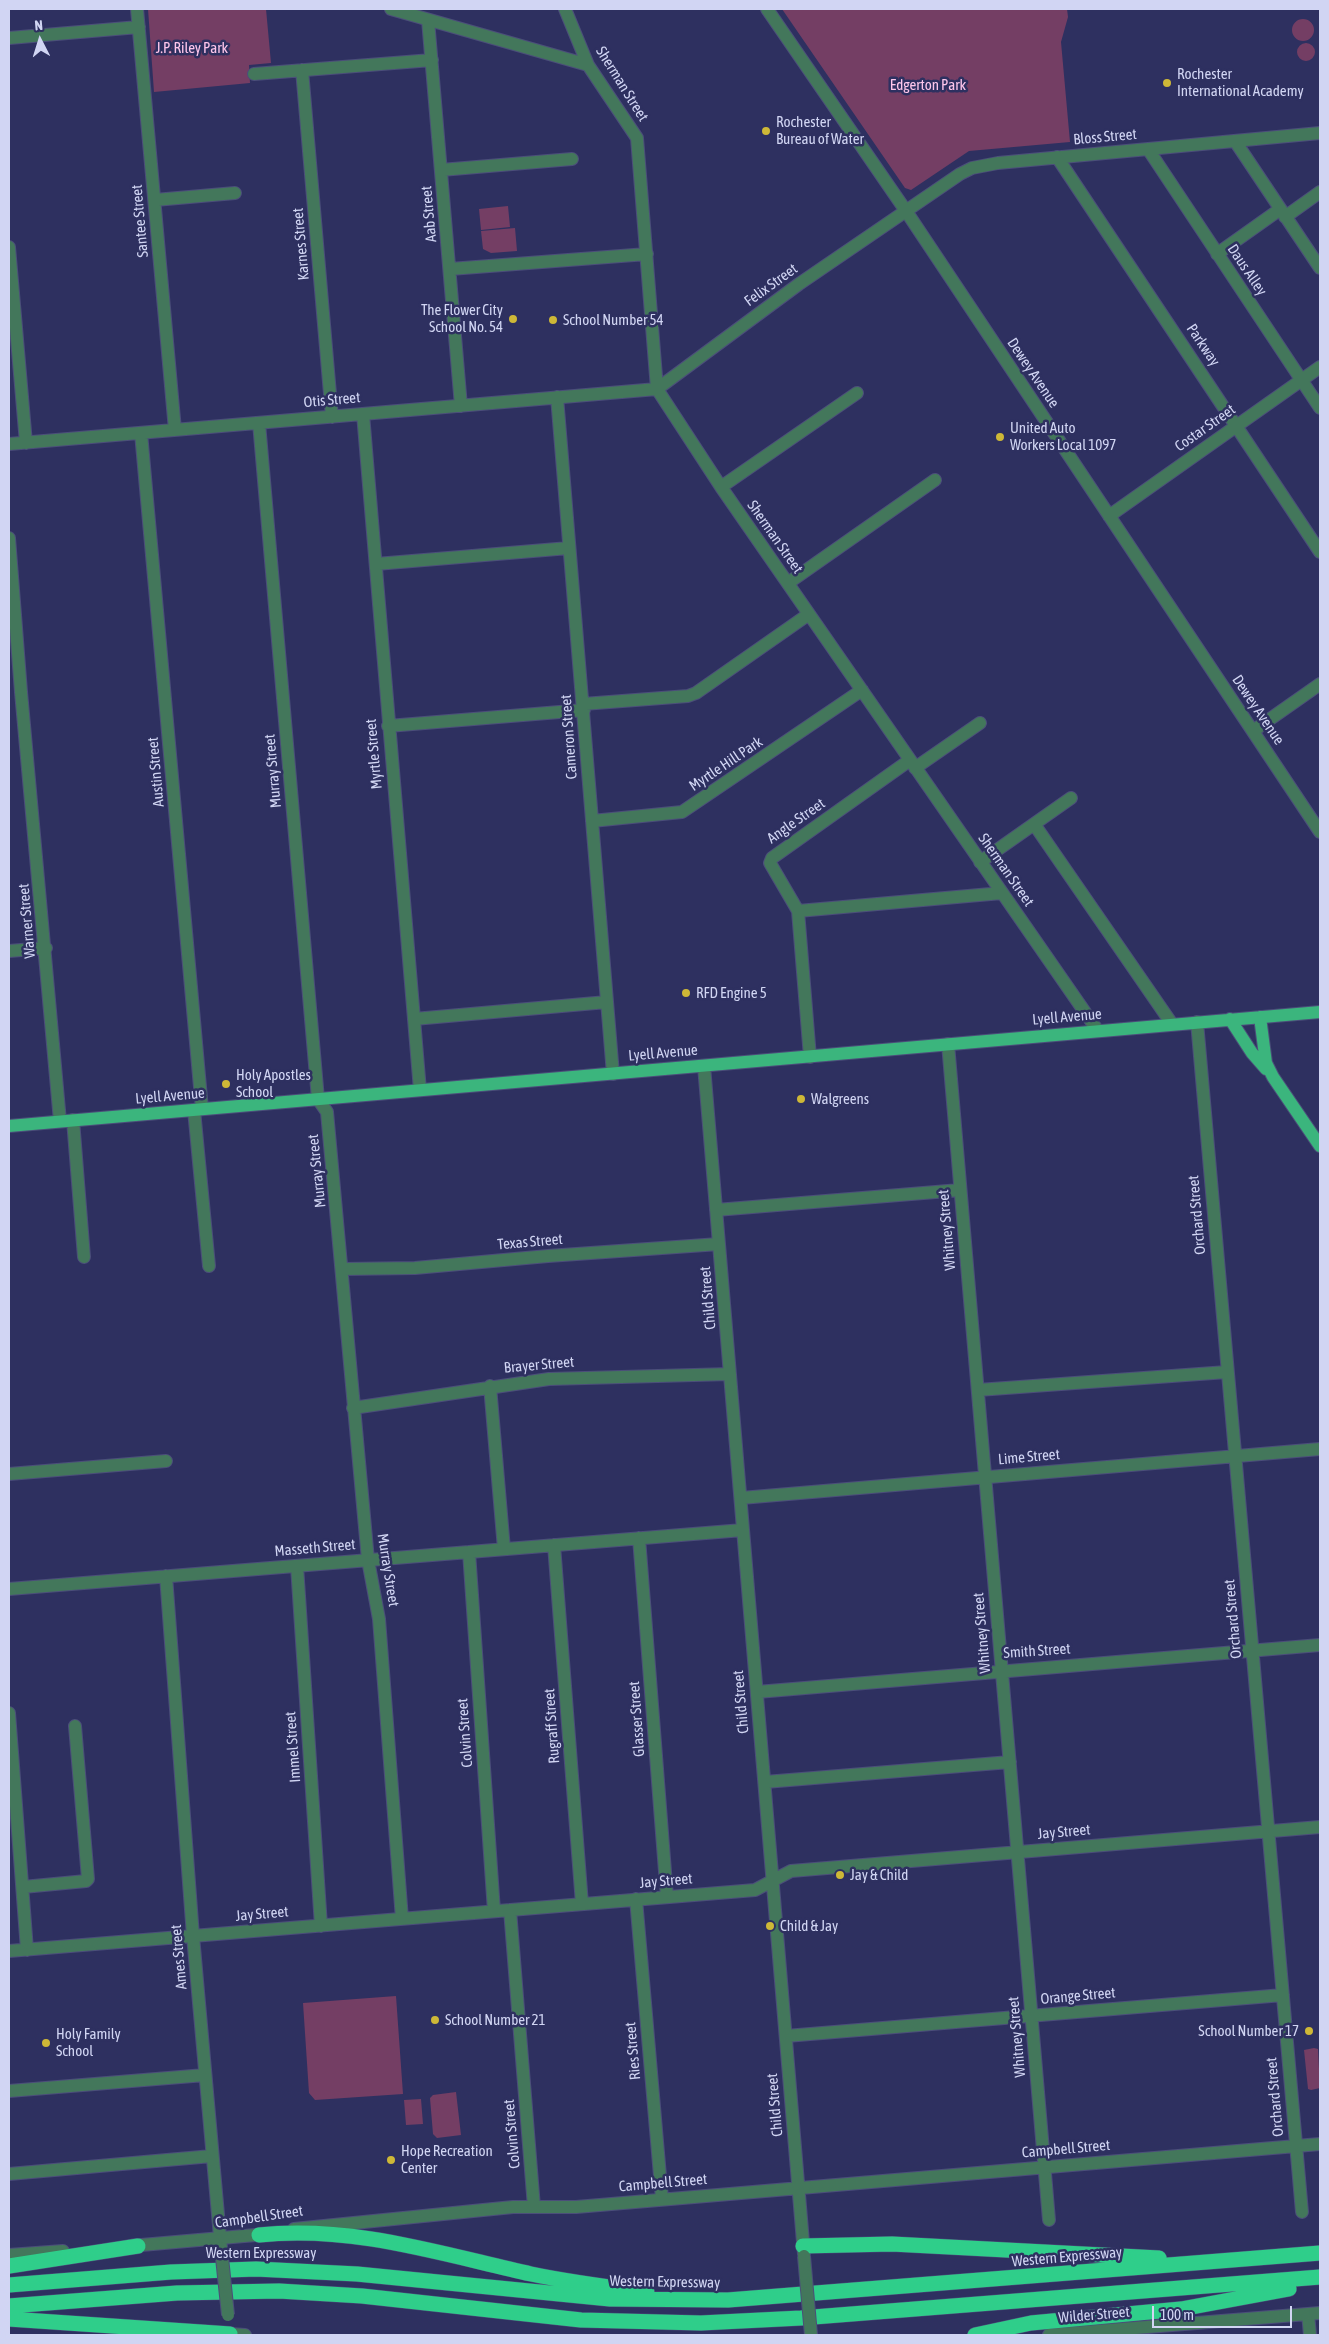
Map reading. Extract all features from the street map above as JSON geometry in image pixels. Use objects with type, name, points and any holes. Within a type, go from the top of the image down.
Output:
[{"type":"highway","points":[[259,2235],[308,2232],[362,2237],[555,2278],[647,2292],[728,2300]]},
{"type":"highway","points":[[804,2251],[892,2244],[1148,2258],[1268,2258]]},
{"type":"highway","points":[[9,2266],[138,2246]]},
{"type":"highway","name":"Western Expressway","points":[[9,2285],[171,2272],[265,2269],[357,2274],[593,2298],[728,2300],[1320,2254]]},
{"type":"highway","points":[[9,2306],[177,2293],[279,2291],[362,2296],[581,2320],[718,2323],[1320,2278]]},
{"type":"highway","points":[[974,2335],[1047,2320],[1200,2306],[1320,2282]]},
{"type":"highway","points":[[9,2319],[235,2335]]},
{"type":"main road","name":"Lyell Avenue","points":[[9,1126],[1320,1012]]},
{"type":"main road","points":[[1260,1017],[1266,1063],[1273,1077]]},
{"type":"main road","points":[[1230,1019],[1252,1053],[1273,1077],[1320,1146]]},
{"type":"street","name":"Santee Street","points":[[137,9],[175,430]]},
{"type":"street","points":[[391,9],[588,65]]},
{"type":"street","name":"Sherman Street","points":[[565,9],[588,65],[637,138],[657,389],[721,487],[1098,1031]]},
{"type":"street","name":"Dewey Avenue","points":[[767,9],[906,211],[1320,832]]},
{"type":"street","name":"Aab Street","points":[[428,20],[461,406]]},
{"type":"street","points":[[9,38],[140,28]]},
{"type":"street","points":[[254,74],[432,60]]},
{"type":"street","name":"Karnes Street","points":[[302,70],[332,416]]},
{"type":"street","name":"Bloss Street","points":[[906,211],[972,168],[998,163],[1320,134]]},
{"type":"street","points":[[1235,141],[1320,268]]},
{"type":"street","name":"Daus Alley","points":[[1148,149],[1320,408]]},
{"type":"street","name":"Parkway","points":[[1057,157],[1320,552]]},
{"type":"street","points":[[441,170],[572,160]]},
{"type":"street","points":[[1216,254],[1320,192]]},
{"type":"street","points":[[154,200],[235,193]]},
{"type":"street","name":"Felix Street","points":[[657,389],[799,284],[906,211]]},
{"type":"street","points":[[9,247],[26,443]]},
{"type":"street","points":[[450,269],[647,254]]},
{"type":"street","name":"Costar Street","points":[[1109,516],[1320,367]]},
{"type":"street","name":"Otis Street","points":[[9,444],[657,389]]},
{"type":"street","points":[[721,487],[857,393]]},
{"type":"street","name":"Cameron Street","points":[[557,398],[613,1074]]},
{"type":"street","name":"Myrtle Street","points":[[362,414],[420,1090]]},
{"type":"street","name":"Murray Street","points":[[260,423],[318,1099],[327,1112],[343,1270],[353,1408],[368,1560],[379,1618],[402,1919]]},
{"type":"street","name":"Austin Street","points":[[141,433],[210,1266]]},
{"type":"street","points":[[788,583],[935,480]]},
{"type":"street","name":"Warner Street","points":[[9,538],[15,693],[84,1257]]},
{"type":"street","points":[[376,564],[568,548]]},
{"type":"street","points":[[388,726],[688,696],[696,693],[809,614]]},
{"type":"street","points":[[1253,731],[1320,684]]},
{"type":"street","name":"Myrtle Hill Park","points":[[592,821],[682,812],[862,690]]},
{"type":"street","name":"Angle Street","points":[[810,1057],[798,911],[795,903],[771,868],[772,858],[913,764],[980,723]]},
{"type":"street","points":[[980,862],[1071,798]]},
{"type":"street","points":[[1034,824],[1172,1024]]},
{"type":"street","points":[[798,911],[1002,893]]},
{"type":"street","points":[[9,951],[46,948]]},
{"type":"street","points":[[414,1019],[606,1002]]},
{"type":"street","name":"Orchard Street","points":[[1197,1022],[1302,2212]]},
{"type":"street","name":"Whitney Street","points":[[948,1044],[1050,2220]]},
{"type":"street","name":"Child Street","points":[[704,1066],[811,2335]]},
{"type":"street","points":[[716,1210],[960,1190]]},
{"type":"street","name":"Texas Street","points":[[343,1270],[415,1268],[719,1244]]},
{"type":"street","points":[[978,1390],[1227,1372]]},
{"type":"street","name":"Brayer Street","points":[[353,1408],[490,1386],[549,1379],[730,1374]]},
{"type":"street","points":[[490,1386],[504,1549]]},
{"type":"street","name":"Lime Street","points":[[741,1498],[1320,1449]]},
{"type":"street","points":[[9,1474],[166,1461]]},
{"type":"street","name":"Masseth Street","points":[[9,1589],[743,1530]]},
{"type":"street","name":"Glasser Street","points":[[640,1538],[667,1897]]},
{"type":"street","name":"Rugraff Street","points":[[554,1545],[582,1904]]},
{"type":"street","name":"Colvin Street","points":[[469,1552],[494,1911]]},
{"type":"street","name":"Immel Street","points":[[297,1566],[321,1926]]},
{"type":"street","name":"Ames Street","points":[[166,1576],[193,1936],[212,2156],[228,2315],[235,2335]]},
{"type":"street","name":"Smith Street","points":[[757,1692],[1002,1670],[1320,1645]]},
{"type":"street","points":[[9,1713],[27,1950]]},
{"type":"street","points":[[22,1887],[86,1881],[88,1879],[75,1726]]},
{"type":"street","points":[[764,1782],[1010,1762]]},
{"type":"street","name":"Jay Street","points":[[9,1951],[755,1890],[791,1871],[1320,1827]]},
{"type":"street","name":"Ries Street","points":[[636,1899],[662,2199]]},
{"type":"street","name":"Colvin Street","points":[[510,1910],[534,2207]]},
{"type":"street","name":"Orange Street","points":[[786,2036],[1282,1995]]},
{"type":"street","points":[[9,2091],[205,2075]]},
{"type":"street","name":"Campbell Street","points":[[9,2255],[138,2246],[221,2243],[326,2224],[534,2207],[576,2206],[1320,2144]]},
{"type":"street","points":[[9,2174],[212,2156]]},
{"type":"street","points":[[1310,2335],[1314,2314]]},
{"type":"street","name":"Wilder Street","points":[[1049,2335],[1314,2314]]},
{"type":"green space","name":"J.P. Riley Park","points":[[148,9],[266,9],[271,63],[249,65],[250,83],[154,92]]},
{"type":"green space","name":"Edgerton Park","points":[[782,9],[1067,9],[1068,17],[1061,42],[1070,142],[969,151],[911,190],[905,188]]},
{"type":"green space","points":[[1303,19],[1311,22],[1314,30],[1311,38],[1303,41],[1295,38],[1292,30],[1295,22]]},
{"type":"green space","points":[[1306,43],[1312,46],[1315,52],[1312,58],[1306,61],[1300,58],[1297,52],[1300,46]]},
{"type":"green space","points":[[508,206],[510,227],[481,230],[479,209]]},
{"type":"green space","points":[[515,228],[517,251],[491,253],[483,249],[481,231]]},
{"type":"green space","points":[[396,1996],[403,2094],[315,2100],[309,2093],[303,2003]]},
{"type":"green space","points":[[1318,2049],[1320,2088],[1311,2090],[1308,2089],[1304,2050]]},
{"type":"green space","points":[[456,2092],[461,2135],[437,2138],[433,2134],[430,2098],[433,2095]]},
{"type":"green space","points":[[421,2099],[423,2124],[406,2125],[404,2100]]},
{"type":"place","name":"Rochester International Academy","points":[[1167,83]]},
{"type":"place","name":"Rochester Bureau of Water","points":[[766,131]]},
{"type":"place","name":"The Flower City School No. 54","points":[[513,319]]},
{"type":"place","name":"School Number 54","points":[[553,320]]},
{"type":"place","name":"United Auto Workers Local 1097","points":[[1000,437]]},
{"type":"place","name":"RFD Engine 5","points":[[686,993]]},
{"type":"place","name":"Holy Apostles School","points":[[226,1084]]},
{"type":"place","name":"Walgreens","points":[[801,1099]]},
{"type":"place","name":"Jay & Child","points":[[840,1875]]},
{"type":"place","name":"Child & Jay","points":[[770,1926]]},
{"type":"place","name":"School Number 21","points":[[435,2020]]},
{"type":"place","name":"School Number 17","points":[[1309,2031]]},
{"type":"place","name":"Holy Family School","points":[[46,2043]]},
{"type":"place","name":"Hope Recreation Center","points":[[391,2160]]}]
